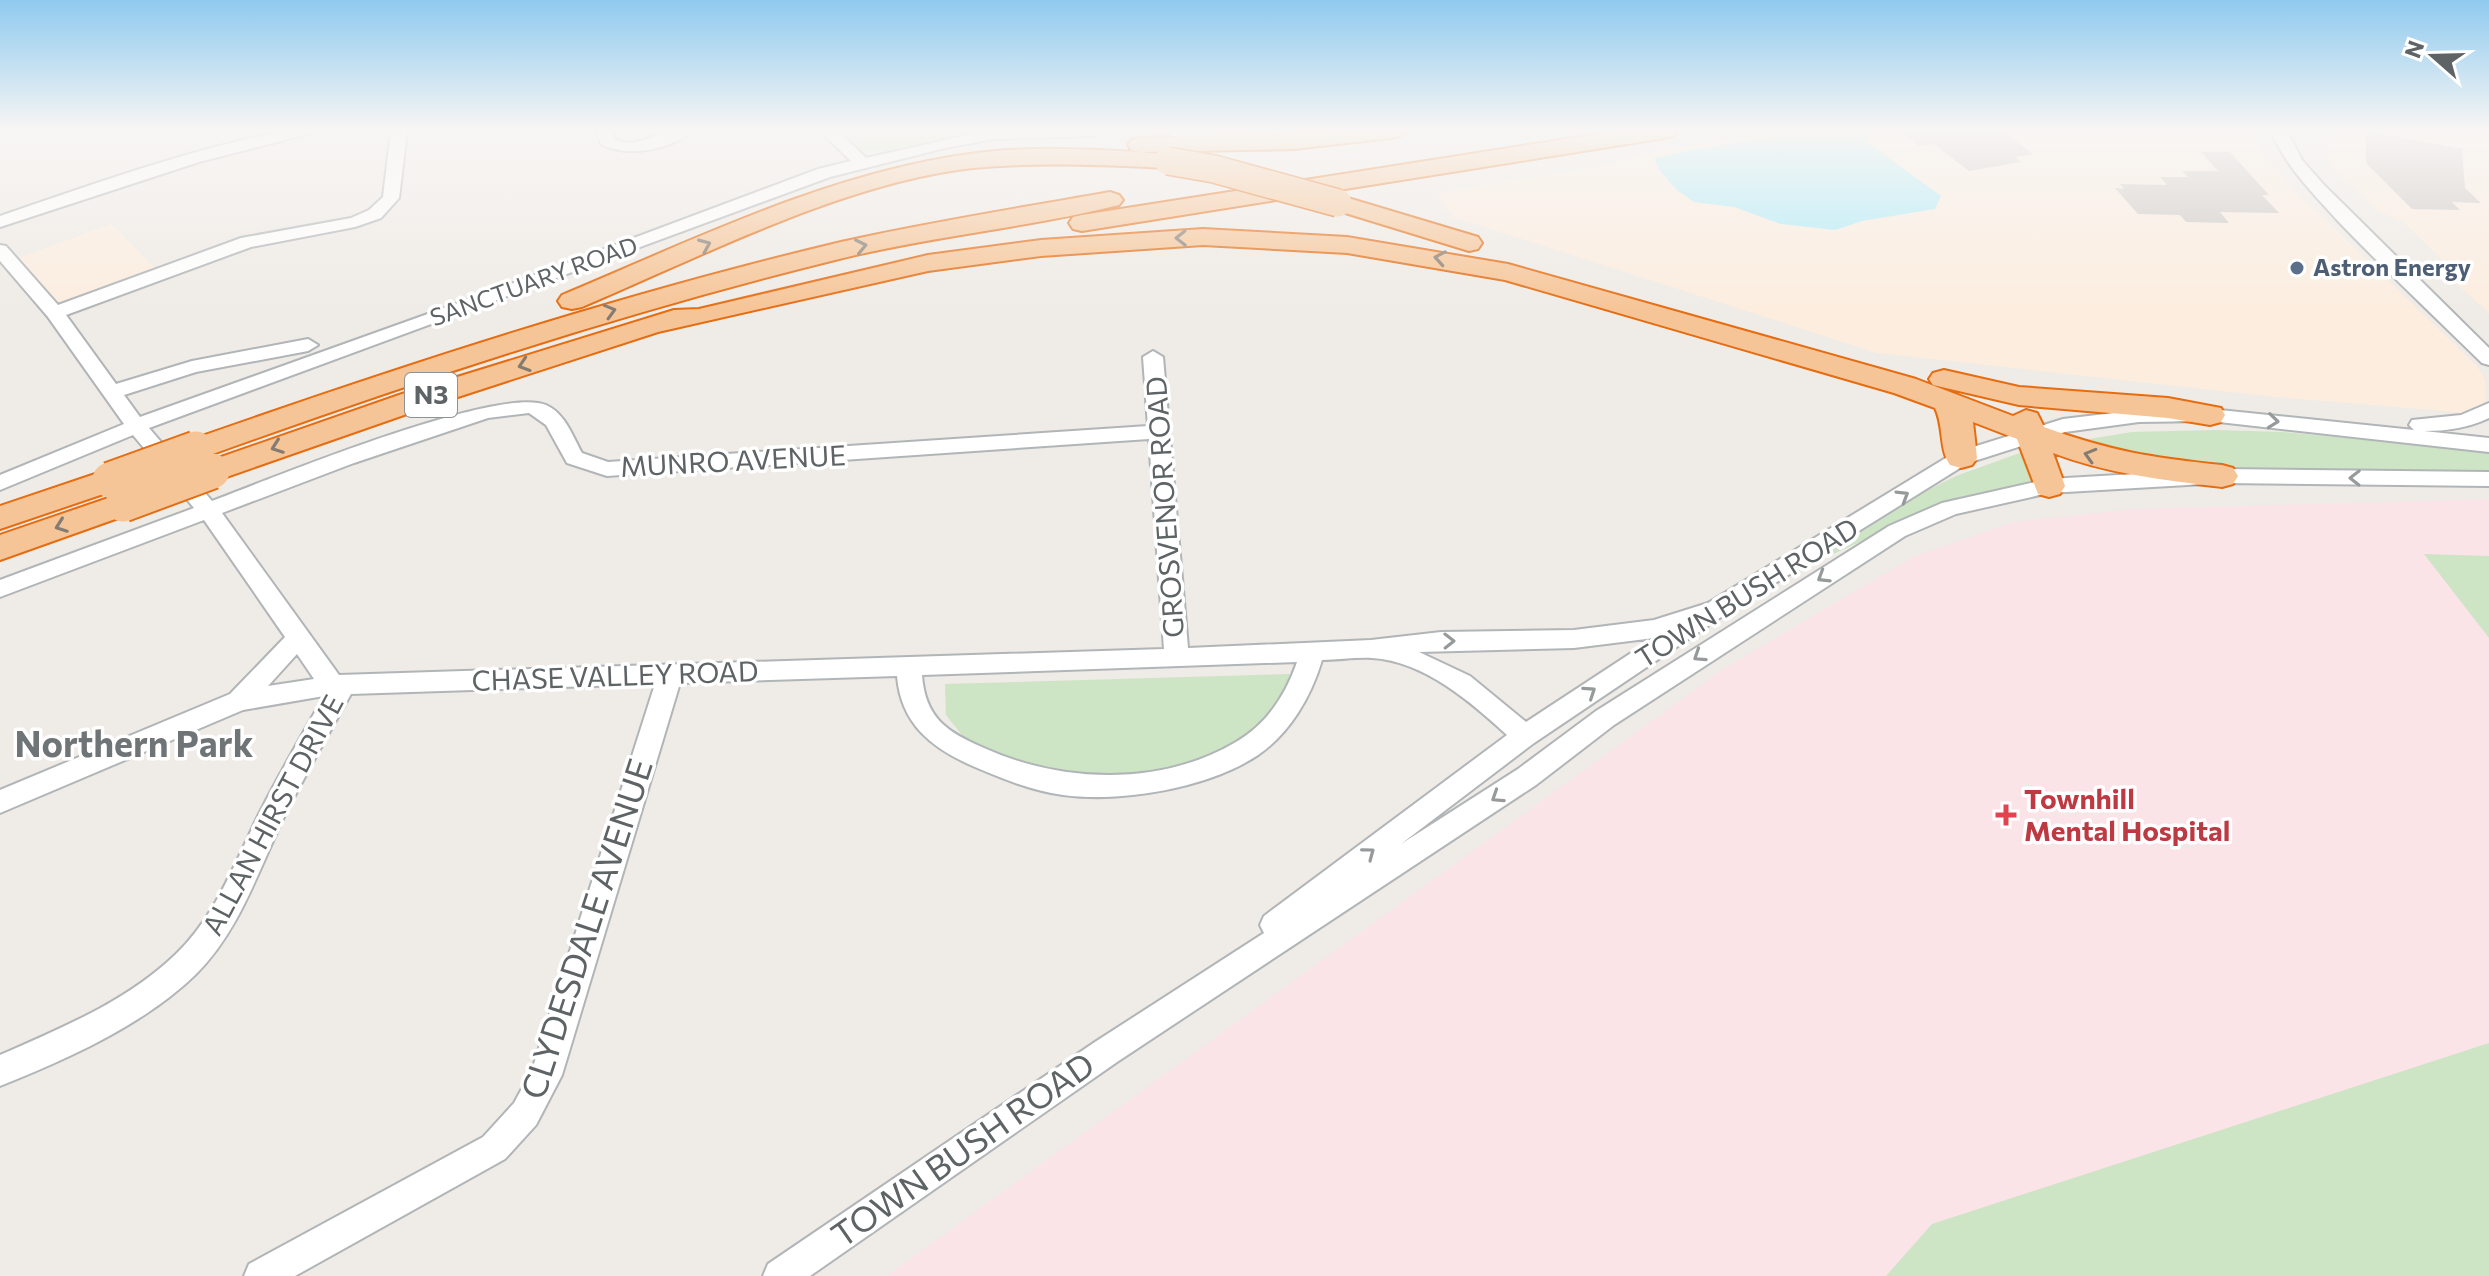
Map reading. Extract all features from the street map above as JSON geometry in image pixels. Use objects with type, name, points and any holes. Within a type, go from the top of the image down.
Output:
[{"type":"highway","points":[[243,432],[591,293],[798,206],[848,191]]},
{"type":"highway","name":"N3","points":[[204,460],[243,432],[579,319],[844,250],[1165,191]]},
{"type":"highway","name":"N3","points":[[0,548],[116,492],[204,460],[399,405],[777,288],[976,241],[1273,191]]},
{"type":"highway","points":[[1293,191],[1923,375],[2010,405],[2027,421],[2029,435],[2049,486]]},
{"type":"highway","points":[[651,325],[699,317],[928,263],[1000,253],[1150,238],[1295,240],[1393,251],[1508,272],[1946,400],[2029,435],[2126,464],[2222,476]]},
{"type":"highway","points":[[1923,375],[2019,396],[2168,408],[2210,415]]},
{"type":"highway","points":[[1946,400],[1957,421],[1961,458]]},
{"type":"highway","name":"N3","points":[[0,518],[116,492]]},
{"type":"street","points":[[0,222],[93,191]]},
{"type":"street","points":[[55,313],[247,242],[355,222],[375,214],[391,198],[392,191]]},
{"type":"street","name":"SANCTUARY ROAD","points":[[136,426],[783,191]]},
{"type":"street","points":[[2319,191],[2362,237],[2487,345]]},
{"type":"street","points":[[2335,191],[2487,345],[2489,374]]},
{"type":"street","points":[[0,250],[55,313],[136,426],[209,511],[337,685]]},
{"type":"street","points":[[112,392],[192,367],[308,345]]},
{"type":"street","name":"GROSVENOR ROAD","points":[[1153,357],[1177,658]]},
{"type":"street","name":"MUNRO AVENUE","points":[[0,589],[442,425],[515,407],[529,407],[546,413],[574,458],[607,469],[1160,432]]},
{"type":"street","points":[[2337,426],[2450,424],[2475,418],[2489,409]]},
{"type":"street","name":"TOWN BUSH ROAD","points":[[1106,1052],[1525,736],[1716,609],[1961,458],[2063,426],[2139,416],[2210,415],[2337,426],[2489,445]]},
{"type":"street","points":[[0,483],[136,426]]},
{"type":"street","name":"TOWN BUSH ROAD","points":[[780,1276],[1106,1052],[1527,777],[1605,718],[1897,531],[1950,508],[2049,486],[2222,476],[2489,479]]},
{"type":"street","points":[[2411,479],[2489,488]]},
{"type":"street","name":"CHASE VALLEY ROAD","points":[[239,701],[337,685],[1177,658],[1371,649],[1441,641],[1536,641],[1628,634],[1655,629],[1716,609]]},
{"type":"street","points":[[0,802],[239,701],[299,637]]},
{"type":"street","name":"CHASE VALLEY ROAD","points":[[1371,649],[1422,661],[1446,671],[1472,689],[1525,736]]},
{"type":"street","points":[[909,666],[916,710],[941,738],[972,755],[1021,775],[1064,784],[1106,787],[1172,777],[1237,753],[1263,737],[1289,706],[1307,672],[1312,652]]},
{"type":"street","name":"CLYDESDALE AVENUE","points":[[261,1276],[494,1148],[525,1114],[546,1075],[670,675]]},
{"type":"street","name":"ALLAN HIRST DRIVE","points":[[0,1071],[109,1019],[185,965],[208,938],[231,897],[337,685]]},
{"type":"street","points":[[1527,777],[1529,768],[1525,736],[1559,736],[1605,718]]},
{"type":"shaded area","points":[[2295,191],[2478,367],[2485,380],[2486,398],[2482,405],[2467,413],[2275,397],[1877,353],[1454,217],[1438,199],[1442,192]]},
{"type":"shaded area","points":[[2357,191],[2489,191],[2489,313],[2450,278],[2443,260],[2404,222],[2379,211]]},
{"type":"shaded area","points":[[111,224],[158,271],[61,308],[17,259]]},
{"type":"shaded area","name":"Townhill Mental Hospital","points":[[2489,499],[2489,1276],[887,1276],[1725,668],[1913,557],[2014,522],[2134,509]]},
{"type":"green space","points":[[2132,432],[2282,432],[2489,451],[2489,473],[2167,470],[2058,444]]},
{"type":"green space","points":[[2028,450],[2039,481],[1920,515],[1811,564],[1924,492],[1956,476]]},
{"type":"green space","points":[[2424,554],[2489,556],[2489,638]]},
{"type":"green space","points":[[1290,674],[1285,696],[1255,729],[1217,753],[1170,769],[1071,784],[969,744],[946,715],[945,684]]},
{"type":"green space","points":[[2489,1043],[2489,1276],[1886,1276],[1932,1224]]},
{"type":"water","points":[[1678,191],[1933,191],[1941,196],[1935,209],[1862,221],[1835,230],[1781,224],[1734,207],[1694,202]]},
{"type":"building","points":[[2117,191],[2265,191],[2269,195],[2262,195],[2279,213],[2220,212],[2229,223],[2186,222],[2180,215],[2138,214]]},
{"type":"building","points":[[2394,191],[2468,191],[2481,203],[2452,202],[2460,210],[2412,209]]},
{"type":"place","name":"Astron Energy","points":[[2297,268]]},
{"type":"place","name":"Townhill Mental Hospital","points":[[2006,815]]},
{"type":"district","name":"Northern Park","points":[[134,744]]}]
